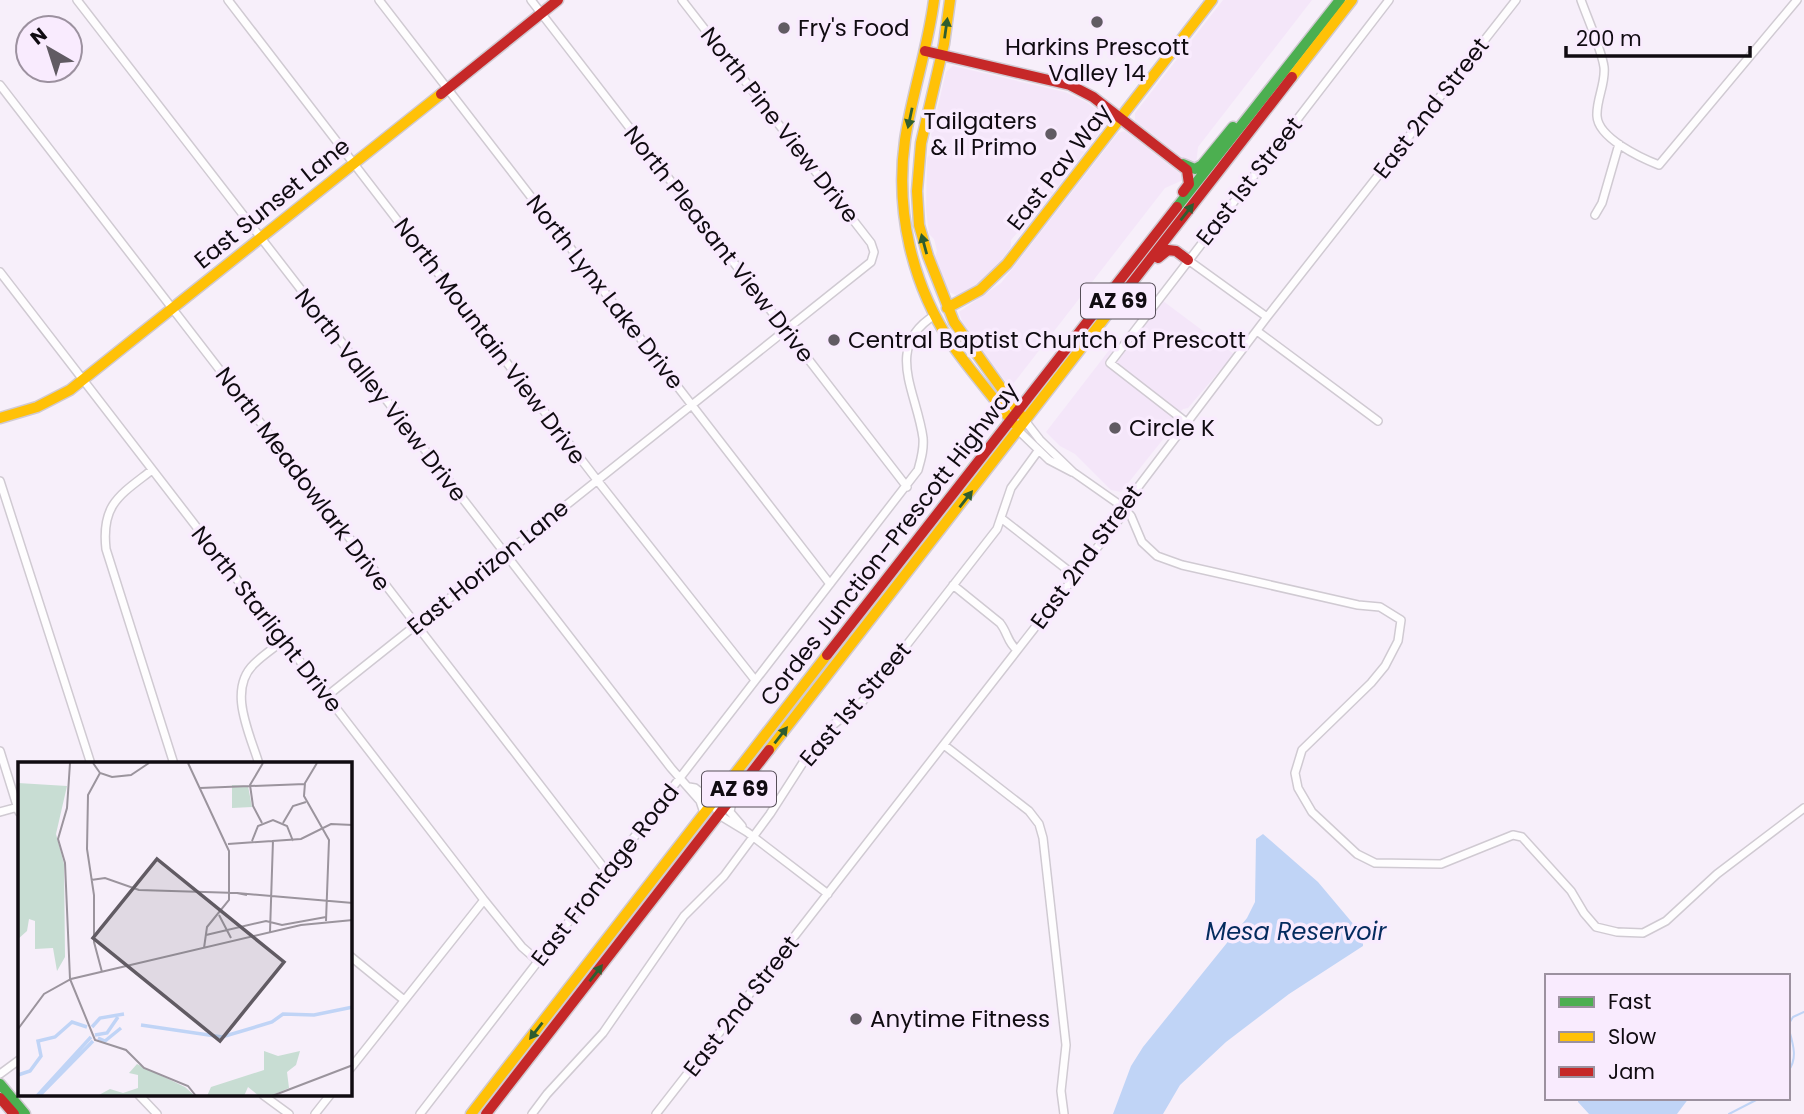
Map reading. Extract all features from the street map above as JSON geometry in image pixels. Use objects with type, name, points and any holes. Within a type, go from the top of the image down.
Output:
[{"type":"main road","name":"East Sunset Lane","points":[[0,418],[56,398],[83,379],[558,0]]},
{"type":"main road","points":[[934,0],[907,129],[902,169],[906,233],[935,315],[949,341],[1019,431]]},
{"type":"main road","points":[[950,0],[941,55],[921,143],[917,191],[919,225],[947,308],[968,343],[1026,422]]},
{"type":"main road","name":"East Pav Way","points":[[947,308],[987,285],[1007,264],[1212,0]]},
{"type":"main road","name":"Cordes Junction–Prescott Highway","points":[[471,1114],[1017,409],[1340,0]]},
{"type":"main road","name":"Cordes Junction–Prescott Highway","points":[[486,1114],[1352,0]]},
{"type":"main road","points":[[925,51],[1070,85],[1093,97],[1179,162],[1186,170],[1189,184],[1164,216],[1151,239]]},
{"type":"main road","points":[[1179,162],[1195,169],[1202,165],[1247,110],[1281,76]]},
{"type":"main road","points":[[1099,326],[1119,309],[1162,253],[1168,250],[1176,251],[1188,260]]},
{"type":"main road","points":[[916,266],[924,274],[934,299],[947,308]]},
{"type":"main road","points":[[935,315],[946,319],[958,338],[968,343]]},
{"type":"main road","points":[[0,1084],[25,1114]]},
{"type":"main road","points":[[0,1098],[14,1114]]},
{"type":"street","name":"North Valley View Drive","points":[[77,0],[505,555],[689,787],[702,804],[704,814]]},
{"type":"street","name":"North Mountain View Drive","points":[[228,0],[597,480],[755,680]]},
{"type":"street","name":"North Lynx Lake Drive","points":[[379,0],[830,584]]},
{"type":"street","name":"North Pleasant View Drive","points":[[531,0],[907,487]]},
{"type":"street","name":"North Pine View Drive","points":[[682,0],[870,243],[874,252]]},
{"type":"street","name":"East 1st Street","points":[[1186,422],[1110,363],[1389,0]]},
{"type":"street","name":"East 2nd Street","points":[[656,1114],[1121,517],[1123,507],[1267,317],[1516,0]]},
{"type":"street","points":[[1581,0],[1604,68],[1597,116],[1599,125],[1619,144],[1659,165],[1797,0]]},
{"type":"street","name":"North Meadowlark Drive","points":[[0,85],[607,872]]},
{"type":"street","points":[[1595,215],[1602,203],[1619,144]]},
{"type":"street","name":"East Horizon Lane","points":[[327,696],[870,262],[874,252]]},
{"type":"street","points":[[1188,260],[1267,317]]},
{"type":"street","name":"North Starlight Drive","points":[[0,272],[484,900],[522,947],[538,961]]},
{"type":"street","name":"East Frontage Road","points":[[420,1114],[918,470],[923,454],[923,438],[906,358],[908,344],[914,332],[935,315]]},
{"type":"street","points":[[1257,331],[1378,421]]},
{"type":"street","points":[[1026,422],[1040,440],[1073,472],[1123,507],[1131,516],[1142,542],[1162,558],[1182,565],[1358,605],[1380,607],[1401,620],[1398,640],[1385,666],[1302,750],[1295,773],[1298,788],[1312,812],[1357,853],[1375,863],[1441,864],[1513,835],[1522,837],[1571,891],[1584,914],[1597,927],[1617,932],[1643,933],[1666,921],[1717,874],[1804,808]]},
{"type":"street","points":[[1019,431],[1038,451],[1059,467],[1073,472]]},
{"type":"street","name":"East 1st Street","points":[[532,1114],[603,1033],[684,916],[724,876],[750,834],[804,761],[833,725],[863,701],[997,529],[1011,488],[1038,451]]},
{"type":"street","points":[[152,470],[112,504],[104,531],[106,549],[173,762]]},
{"type":"street","points":[[0,481],[90,762]]},
{"type":"street","points":[[1001,518],[1074,575]]},
{"type":"street","points":[[953,584],[1000,623],[1006,630],[1008,642],[1017,650]]},
{"type":"street","points":[[258,762],[242,707],[241,692],[252,666],[284,639]]},
{"type":"street","points":[[944,745],[1029,811],[1039,824],[1043,838],[1066,1045],[1061,1091],[1064,1114]]},
{"type":"street","points":[[0,751],[18,809],[0,812]]},
{"type":"street","name":"North Valley View Drive","points":[[689,787],[713,802]]},
{"type":"street","points":[[733,796],[730,811],[750,834]]},
{"type":"street","points":[[713,802],[719,815],[750,834],[828,894]]},
{"type":"street","points":[[352,1064],[484,900]]},
{"type":"street","points":[[352,958],[404,1000]]},
{"type":"street","points":[[0,1074],[18,1061]]},
{"type":"street","points":[[140,1096],[157,1114]]},
{"type":"street","points":[[264,1096],[289,1114]]},
{"type":"street","points":[[315,1114],[329,1096]]},
{"type":"shaded area","points":[[1223,0],[1312,0],[1198,147],[1196,164],[1187,161],[1135,121],[1135,113]]},
{"type":"shaded area","points":[[953,66],[1065,92],[1106,116],[1107,123],[1025,229],[1011,240],[1011,247],[1000,262],[976,285],[958,296],[949,292],[935,257],[937,251],[934,239],[929,234],[926,210],[927,158],[933,140],[931,135],[946,72]]},
{"type":"shaded area","points":[[1125,131],[1182,175],[1183,180],[1165,188],[1009,386],[973,339],[959,312],[1001,283],[1118,133]]},
{"type":"shaded area","points":[[1163,301],[1234,354],[1188,408],[1183,409],[1172,422],[1172,428],[1121,492],[1111,490],[1075,454],[1060,446],[1046,432],[1110,349],[1120,357]]},
{"type":"water","name":"Mesa Reservoir","points":[[1263,834],[1318,882],[1355,926],[1363,946],[1289,994],[1226,1042],[1180,1085],[1163,1114],[1113,1114],[1131,1066],[1143,1047],[1247,918],[1255,902],[1256,839]]},
{"type":"water","points":[[1688,1100],[1677,1114],[1589,1114],[1578,1102]]},
{"type":"waterway","points":[[1790,1022],[1793,1017],[1804,1012]]},
{"type":"waterway","points":[[1790,1033],[1794,1055],[1790,1068]]},
{"type":"waterway","points":[[1729,1114],[1756,1100]]},
{"type":"traffic: fast","points":[[1177,207],[1340,0]]},
{"type":"traffic: fast","points":[[1183,164],[1195,169],[1202,165],[1233,127]]},
{"type":"traffic: fast","points":[[0,1084],[25,1114]]},
{"type":"traffic: slow","points":[[934,0],[905,140],[902,193],[905,220],[917,272],[937,320],[958,353],[1013,423]]},
{"type":"traffic: slow","points":[[950,0],[944,44],[921,143],[917,191],[919,225],[954,322],[1020,414]]},
{"type":"traffic: slow","points":[[947,308],[980,290],[1007,264],[1212,0]]},
{"type":"traffic: slow","points":[[1292,77],[1352,0]]},
{"type":"traffic: slow","points":[[0,418],[37,407],[70,390],[441,94]]},
{"type":"traffic: slow","points":[[769,750],[1110,311]]},
{"type":"traffic: slow","points":[[471,1114],[827,655]]},
{"type":"traffic: jam","points":[[441,94],[558,0]]},
{"type":"traffic: jam","points":[[925,51],[1070,85],[1093,97],[1187,170],[1189,184],[1183,192]]},
{"type":"traffic: jam","points":[[1110,311],[1292,77]]},
{"type":"traffic: jam","points":[[827,655],[1177,207]]},
{"type":"traffic: jam","points":[[1158,258],[1168,250],[1176,251],[1188,260]]},
{"type":"traffic: jam","points":[[486,1114],[769,750]]},
{"type":"traffic: jam","points":[[0,1098],[14,1114]]},
{"type":"place","name":"Harkins Prescott Valley 14","points":[[1097,22]]},
{"type":"place","name":"Fry's Food","points":[[784,28]]},
{"type":"place","name":"Tailgaters & Il Primo","points":[[1051,134]]},
{"type":"place","name":"Central Baptist Churtch of Prescott","points":[[834,340]]},
{"type":"place","name":"Circle K","points":[[1115,428]]},
{"type":"place","name":"Anytime Fitness","points":[[856,1019]]}]
